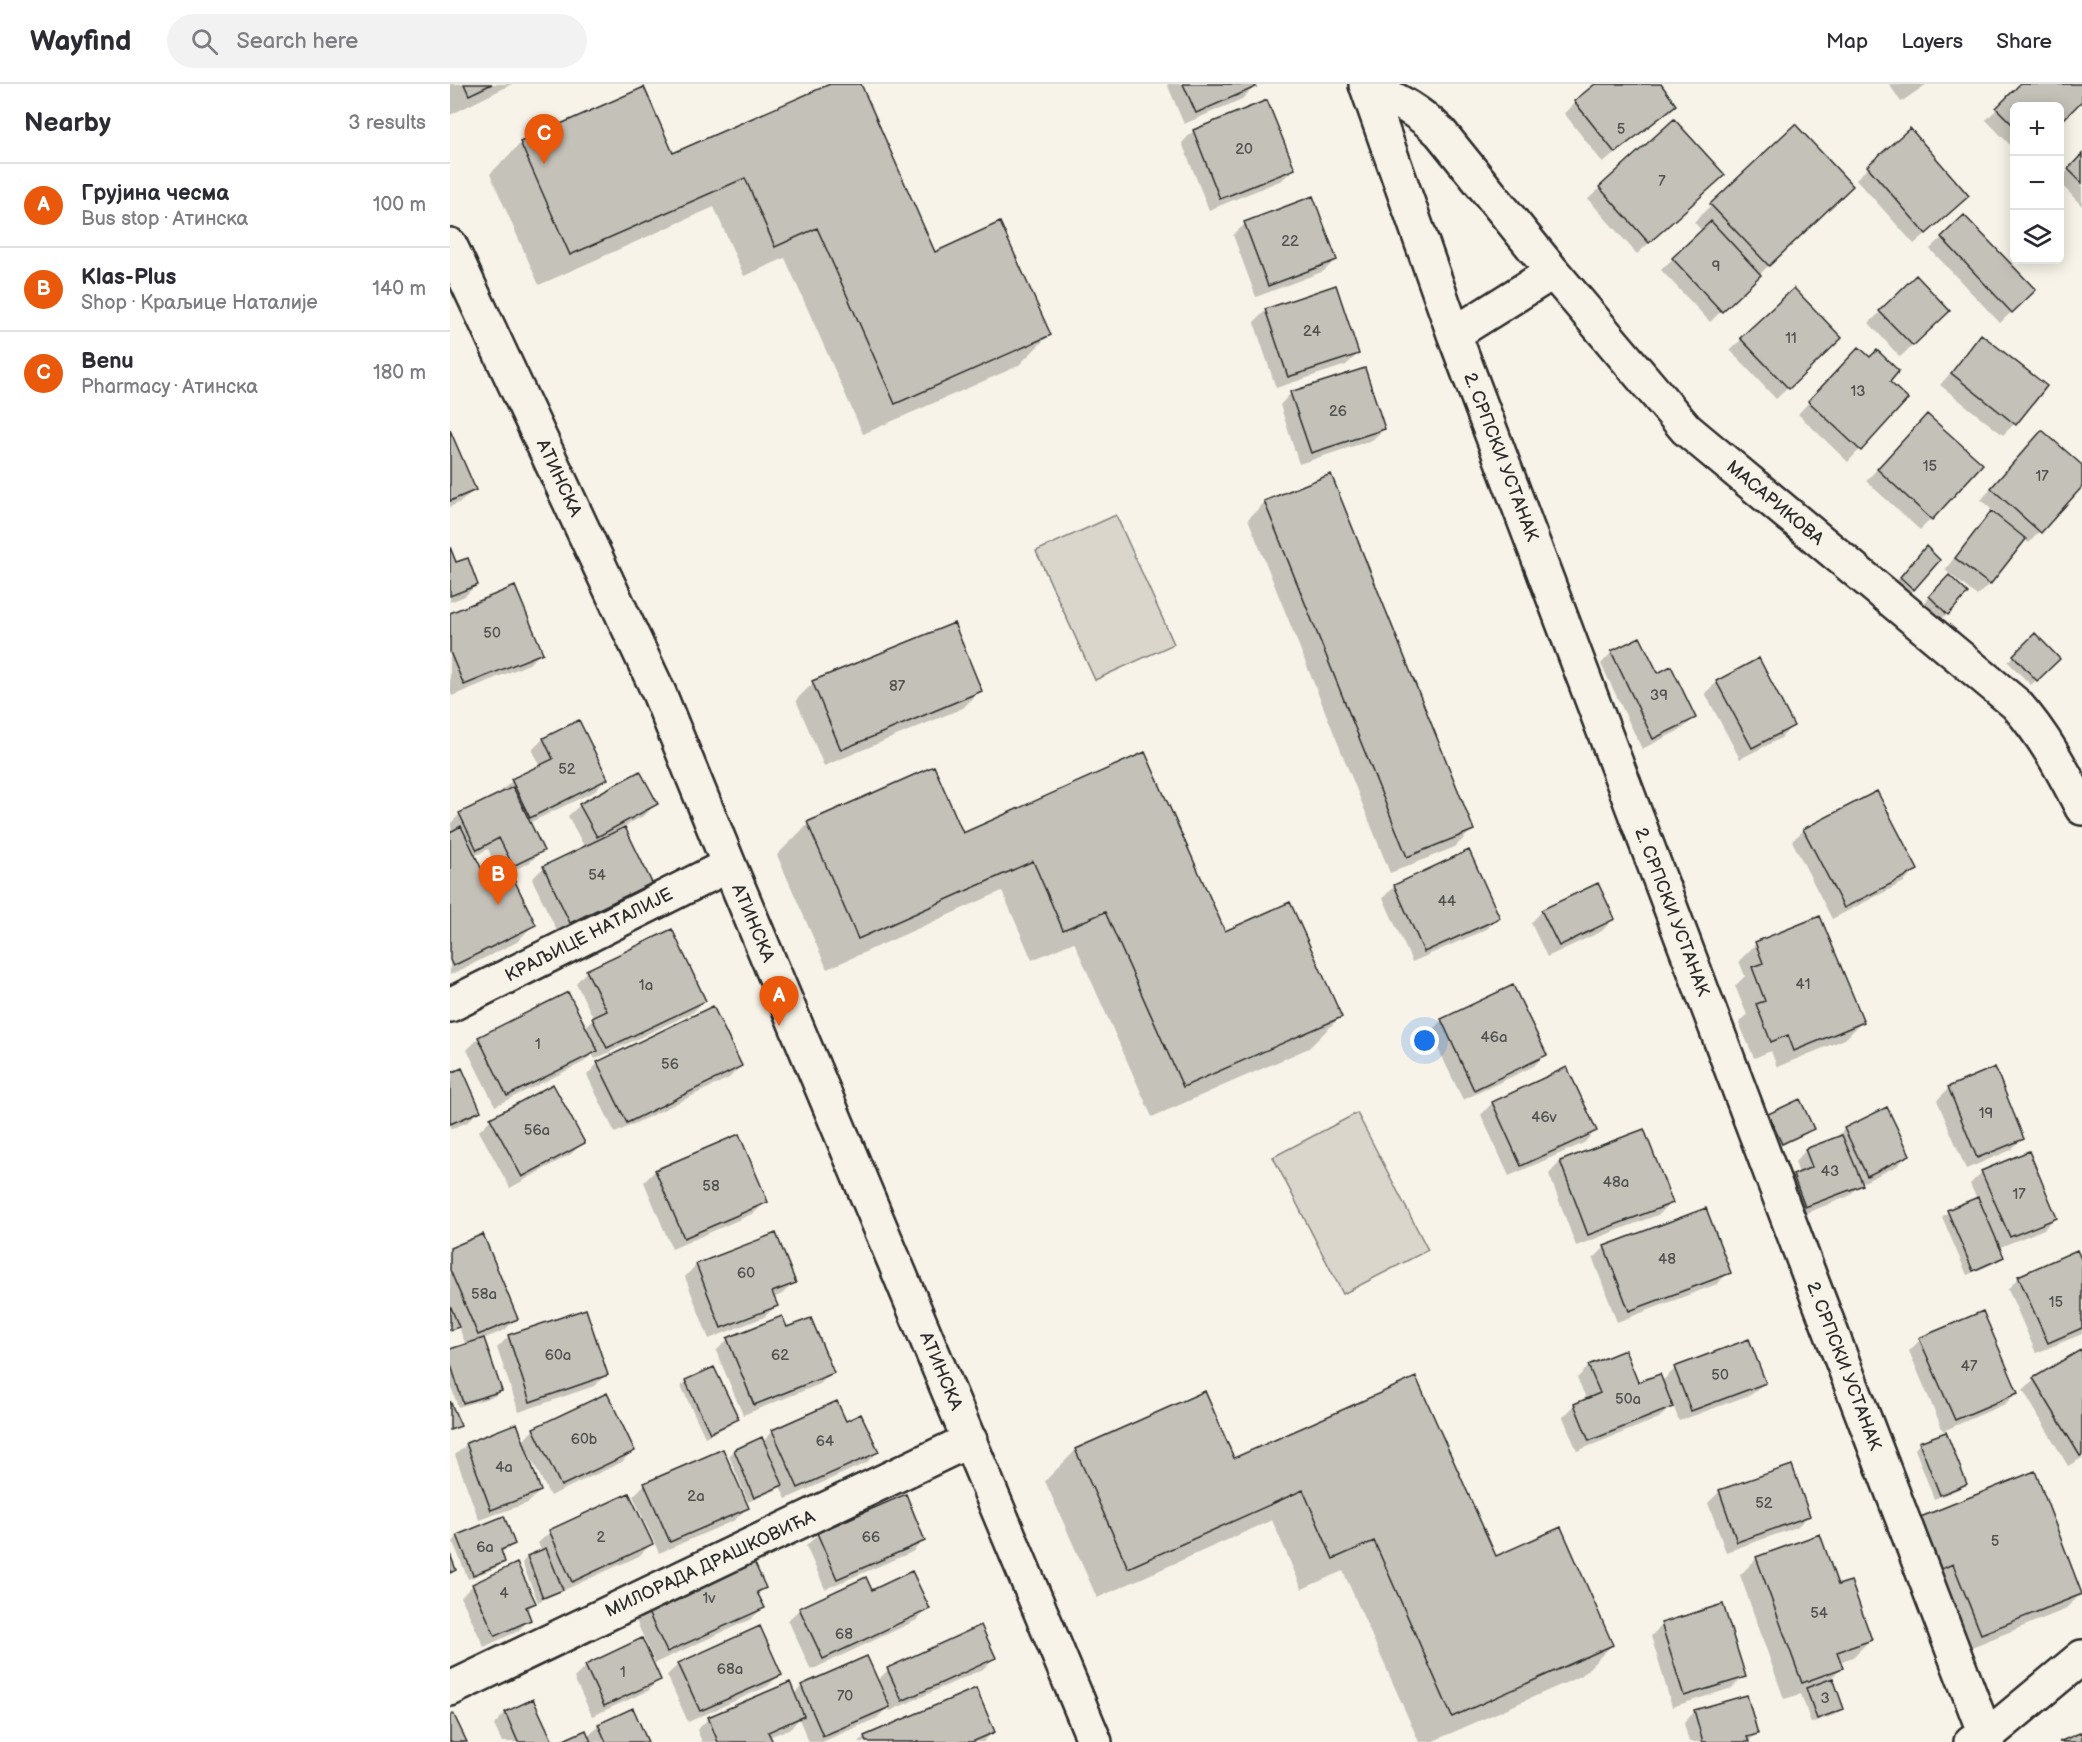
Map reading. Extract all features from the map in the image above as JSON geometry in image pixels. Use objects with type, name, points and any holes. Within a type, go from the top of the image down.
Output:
[{"type":"street","name":"МАСАРИКОВА","points":[[1366,85],[1400,101],[1421,114],[1434,126],[1553,272],[1686,429],[2016,704],[2042,736],[2082,808]]},
{"type":"street","name":"2. СРПСКИ УСТАНАК","points":[[1366,85],[1454,334],[1982,1740]]},
{"type":"street","name":"АТИНСКА","points":[[452,252],[659,693],[1095,1742]]},
{"type":"street","points":[[1454,334],[1553,272]]},
{"type":"street","name":"КРАЉИЦЕ НАТАЛИЈЕ","points":[[450,1005],[729,865]]},
{"type":"street","name":"МИЛОРАДА ДРАШКОВИЋА","points":[[450,1689],[970,1440]]},
{"type":"street","points":[[1982,1740],[2082,1657]]},
{"type":"shaded area","points":[[1116,515],[1174,644],[1095,680],[1036,551]]},
{"type":"shaded area","points":[[1357,1113],[1428,1250],[1343,1294],[1273,1157]]},
{"type":"building","points":[[464,84],[492,84],[469,95]]},
{"type":"building","points":[[830,84],[861,84],[935,252],[1000,222],[1051,335],[895,404],[817,228],[775,247],[745,178],[570,255],[520,142],[644,87],[673,153]]},
{"type":"building","points":[[1183,84],[1254,84],[1256,87],[1196,113]]},
{"type":"building","points":[[1595,84],[1661,84],[1676,105],[1615,153],[1574,101]]},
{"type":"building","points":[[2020,84],[2082,84],[2082,101],[2064,119],[2064,102],[2010,102],[2010,122],[1996,108]]},
{"type":"building","points":[[1267,100],[1295,169],[1220,199],[1193,130]]},
{"type":"building","points":[[1674,119],[1725,175],[1649,243],[1599,187]]},
{"type":"building","points":[[1795,124],[1853,186],[1769,266],[1710,204]]},
{"type":"building","points":[[1910,128],[1969,196],[1926,234],[1867,166]]},
{"type":"building","points":[[2082,154],[2082,183],[2068,169]]},
{"type":"building","points":[[1313,196],[1337,260],[1268,286],[1244,222]]},
{"type":"building","points":[[1964,215],[2036,290],[2012,313],[1941,237]]},
{"type":"building","points":[[1711,221],[1761,275],[1722,312],[1672,258]]},
{"type":"building","points":[[1916,275],[1950,311],[1913,346],[1879,311]]},
{"type":"building","points":[[1336,285],[1359,354],[1288,377],[1265,309]]},
{"type":"building","points":[[1794,288],[1842,338],[1789,389],[1740,338]]},
{"type":"building","points":[[1981,334],[2047,386],[2016,425],[1951,373]]},
{"type":"building","points":[[1859,347],[1870,357],[1877,350],[1899,371],[1890,382],[1908,399],[1861,451],[1808,401]]},
{"type":"building","points":[[1365,368],[1385,429],[1311,453],[1290,392]]},
{"type":"building","points":[[1927,414],[1983,464],[1932,520],[1877,469]]},
{"type":"building","points":[[450,430],[476,490],[450,501]]},
{"type":"building","points":[[2042,430],[2082,465],[2082,487],[2041,533],[1991,488]]},
{"type":"building","points":[[1331,474],[1474,830],[1407,857],[1264,501]]},
{"type":"building","points":[[1991,511],[2026,539],[1990,585],[1955,558]]},
{"type":"building","points":[[1926,546],[1940,560],[1914,590],[1900,577]]},
{"type":"building","points":[[450,547],[456,562],[468,558],[478,585],[450,596]]},
{"type":"building","points":[[1949,575],[1968,593],[1948,615],[1929,596]]},
{"type":"building","points":[[515,586],[543,653],[464,685],[450,652],[450,613]]},
{"type":"building","points":[[954,623],[982,691],[841,750],[812,681]]},
{"type":"building","points":[[2035,633],[2060,659],[2037,681],[2013,655]]},
{"type":"building","points":[[1640,637],[1658,673],[1671,666],[1696,718],[1653,739],[1611,651]]},
{"type":"building","points":[[1759,658],[1794,726],[1752,748],[1716,681]]},
{"type":"building","points":[[579,720],[608,779],[530,818],[511,779],[553,759],[543,738]]},
{"type":"building","points":[[1145,752],[1225,931],[1290,902],[1342,1017],[1183,1087],[1105,912],[1063,930],[1033,861],[858,939],[807,822],[934,766],[963,833]]},
{"type":"building","points":[[640,771],[658,804],[597,837],[579,804]]},
{"type":"building","points":[[513,787],[544,851],[513,866],[499,838],[477,850],[459,813]]},
{"type":"building","points":[[1877,791],[1918,870],[1844,908],[1803,829]]},
{"type":"building","points":[[461,826],[484,874],[506,863],[536,925],[453,966],[450,960],[450,832]]},
{"type":"building","points":[[625,827],[652,883],[570,923],[543,866]]},
{"type":"building","points":[[1469,850],[1500,918],[1424,952],[1394,885]]},
{"type":"building","points":[[1598,883],[1615,919],[1559,946],[1541,910]]},
{"type":"building","points":[[1820,916],[1864,1022],[1794,1051],[1788,1035],[1771,1042],[1756,1004],[1765,1001],[1752,967],[1763,963],[1755,942]]},
{"type":"building","points":[[672,929],[706,1001],[607,1048],[592,1018],[607,1011],[586,970]]},
{"type":"building","points":[[1513,985],[1547,1055],[1474,1090],[1441,1019]]},
{"type":"building","points":[[568,992],[598,1051],[507,1096],[478,1037]]},
{"type":"building","points":[[713,1006],[742,1066],[627,1123],[597,1062]]},
{"type":"building","points":[[1567,1067],[1597,1131],[1521,1166],[1492,1102]]},
{"type":"building","points":[[1995,1067],[2024,1139],[1977,1158],[1948,1087]]},
{"type":"building","points":[[462,1068],[481,1111],[450,1124],[450,1073]]},
{"type":"building","points":[[553,1084],[585,1143],[522,1177],[490,1118]]},
{"type":"building","points":[[1800,1099],[1814,1129],[1782,1144],[1768,1114]]},
{"type":"building","points":[[1887,1107],[1910,1155],[1867,1176],[1844,1128]]},
{"type":"building","points":[[1644,1129],[1673,1203],[1588,1235],[1560,1161]]},
{"type":"building","points":[[739,1134],[768,1202],[684,1238],[655,1170]]},
{"type":"building","points":[[1842,1135],[1863,1185],[1805,1207],[1793,1175],[1812,1167],[1805,1149]]},
{"type":"building","points":[[2029,1151],[2057,1218],[2010,1237],[1981,1171]]},
{"type":"building","points":[[1978,1197],[2004,1257],[1973,1271],[1947,1210]]},
{"type":"building","points":[[1706,1208],[1731,1273],[1629,1311],[1604,1246]]},
{"type":"building","points":[[776,1233],[796,1283],[772,1292],[778,1306],[721,1328],[696,1264]]},
{"type":"building","points":[[483,1234],[518,1319],[478,1335],[450,1270],[450,1248]]},
{"type":"building","points":[[2077,1250],[2082,1261],[2082,1328],[2048,1343],[2018,1276]]},
{"type":"building","points":[[450,1305],[459,1327],[450,1330]]},
{"type":"building","points":[[586,1309],[608,1375],[530,1402],[508,1335]]},
{"type":"building","points":[[1983,1311],[2018,1393],[1955,1420],[1919,1338]]},
{"type":"building","points":[[782,1316],[787,1327],[811,1318],[834,1373],[754,1405],[727,1338]]},
{"type":"building","points":[[484,1338],[502,1391],[463,1403],[450,1362],[450,1349]]},
{"type":"building","points":[[1749,1339],[1766,1383],[1691,1411],[1674,1367]]},
{"type":"building","points":[[2082,1349],[2082,1455],[2080,1456],[2033,1378]]},
{"type":"building","points":[[1625,1350],[1638,1382],[1660,1374],[1673,1407],[1589,1441],[1574,1404],[1600,1393],[1588,1365]]},
{"type":"building","points":[[714,1367],[739,1419],[710,1433],[685,1380]]},
{"type":"building","points":[[1416,1377],[1496,1556],[1561,1527],[1613,1645],[1452,1717],[1374,1541],[1333,1559],[1303,1490],[1128,1568],[1075,1449],[1205,1391],[1234,1458]]},
{"type":"building","points":[[607,1393],[635,1451],[561,1486],[533,1428]]},
{"type":"building","points":[[450,1401],[461,1426],[450,1430]]},
{"type":"building","points":[[837,1401],[846,1421],[861,1414],[879,1452],[798,1488],[772,1430]]},
{"type":"building","points":[[517,1423],[541,1491],[491,1510],[466,1443]]},
{"type":"building","points":[[1946,1432],[1967,1484],[1940,1495],[1919,1442]]},
{"type":"building","points":[[762,1437],[783,1485],[754,1498],[734,1450]]},
{"type":"building","points":[[723,1449],[749,1508],[670,1542],[644,1483]]},
{"type":"building","points":[[1792,1465],[1810,1516],[1737,1542],[1719,1490]]},
{"type":"building","points":[[2035,1471],[2082,1594],[1981,1634],[1953,1564],[1939,1570],[1918,1518]]},
{"type":"building","points":[[629,1493],[653,1544],[572,1582],[549,1530]]},
{"type":"building","points":[[906,1494],[925,1541],[837,1579],[817,1533]]},
{"type":"building","points":[[504,1516],[515,1544],[501,1550],[505,1562],[473,1575],[457,1535]]},
{"type":"building","points":[[1820,1534],[1838,1585],[1851,1581],[1872,1640],[1837,1652],[1843,1668],[1802,1683],[1756,1557]]},
{"type":"building","points":[[546,1548],[563,1590],[543,1598],[527,1556]]},
{"type":"building","points":[[450,1554],[456,1570],[450,1573]]},
{"type":"building","points":[[751,1555],[766,1588],[757,1592],[765,1608],[667,1652],[644,1604]]},
{"type":"building","points":[[517,1563],[536,1603],[526,1607],[531,1620],[495,1636],[472,1584]]},
{"type":"building","points":[[912,1571],[930,1609],[823,1659],[799,1608],[866,1577],[872,1590]]},
{"type":"building","points":[[1723,1604],[1746,1677],[1684,1696],[1661,1623]]},
{"type":"building","points":[[981,1625],[996,1658],[902,1701],[887,1668]]},
{"type":"building","points":[[760,1626],[782,1675],[700,1711],[678,1663]]},
{"type":"building","points":[[642,1638],[661,1680],[604,1706],[585,1665]]},
{"type":"building","points":[[867,1656],[890,1707],[823,1736],[801,1685]]},
{"type":"building","points":[[1833,1678],[1844,1709],[1817,1719],[1806,1688]]},
{"type":"building","points":[[790,1682],[804,1716],[768,1732],[773,1742],[718,1742],[708,1717]]},
{"type":"building","points":[[976,1688],[995,1732],[972,1742],[866,1742],[864,1736]]},
{"type":"building","points":[[1747,1695],[1758,1734],[1747,1737],[1749,1742],[1703,1742],[1694,1710]]},
{"type":"building","points":[[533,1699],[553,1742],[518,1742],[505,1712]]},
{"type":"building","points":[[633,1708],[648,1742],[606,1742],[598,1724]]},
{"type":"building","points":[[453,1713],[467,1742],[450,1742],[450,1715]]},
{"type":"building","points":[[586,1730],[591,1742],[559,1742]]},
{"type":"building","points":[[2082,1732],[2082,1742],[2059,1742]]},
{"type":"place","name":"Benu","points":[[544,164]]},
{"type":"place","name":"Klas-Plus","points":[[498,905]]},
{"type":"place","name":"Грујина чесма","points":[[779,1026]]}]
